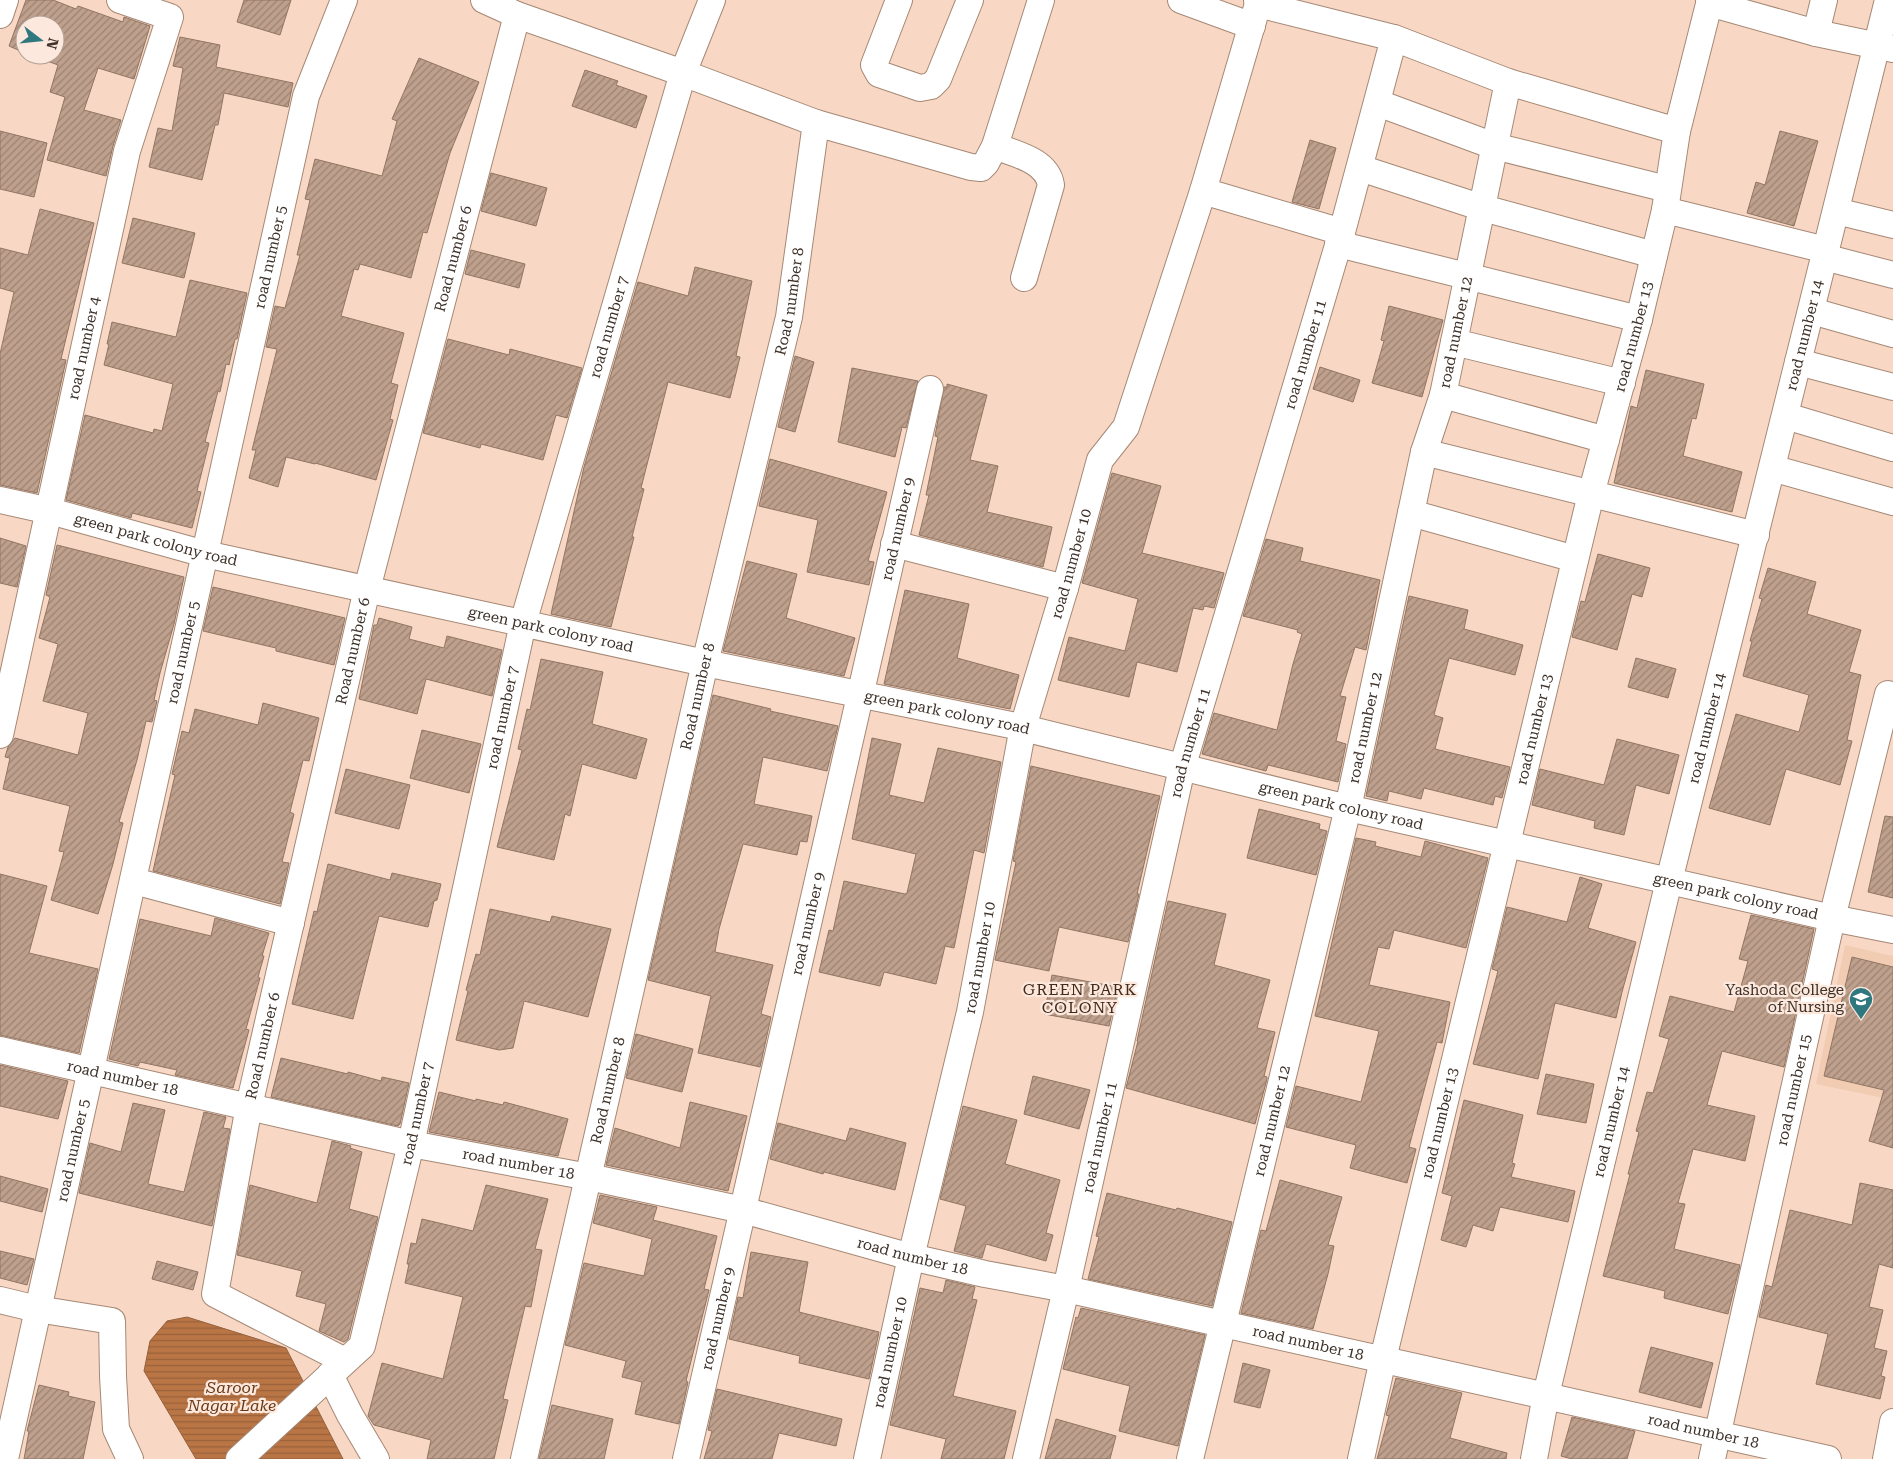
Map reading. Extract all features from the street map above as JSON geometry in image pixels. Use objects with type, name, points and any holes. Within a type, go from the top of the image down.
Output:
[{"type":"street","points":[[0,15],[6,0]]},
{"type":"street","name":"road number 4","points":[[0,735],[127,151],[173,8],[120,0]]},
{"type":"street","name":"road number 5","points":[[5,1459],[306,96],[344,0]]},
{"type":"street","points":[[484,0],[517,15],[683,73],[816,123],[971,167],[981,168],[986,163],[994,146],[1041,0]]},
{"type":"street","name":"road number 7","points":[[239,1459],[362,1346],[411,1144],[523,623],[683,73],[712,0]]},
{"type":"street","points":[[899,0],[874,65],[879,74],[920,88],[931,86],[938,79],[970,0]]},
{"type":"street","points":[[1181,0],[1256,10],[1394,38],[1508,82],[1677,131]]},
{"type":"street","points":[[1816,33],[1824,0]]},
{"type":"street","name":"road number 14","points":[[1534,1459],[1546,1395],[1669,881],[1798,362],[1836,211],[1885,47],[1888,0]]},
{"type":"street","points":[[1710,2],[1771,10],[1816,33],[1885,47]]},
{"type":"street","name":"road number 13","points":[[1361,1459],[1383,1359],[1575,559],[1639,319],[1666,200],[1677,131],[1710,2]]},
{"type":"street","points":[[1256,10],[1203,191],[1340,238],[1468,277],[1639,319]]},
{"type":"street","name":"Road number 6","points":[[338,1368],[215,1294],[249,1106],[367,589],[517,15]]},
{"type":"street","name":"road number 11","points":[[1026,1459],[1066,1289],[1182,768],[1340,238],[1378,104],[1394,38]]},
{"type":"street","name":"road number 12","points":[[1190,1459],[1348,808],[1424,452],[1443,395],[1508,82]]},
{"type":"street","points":[[1378,104],[1494,146],[1666,200],[1893,275]]},
{"type":"street","name":"Road number 8","points":[[524,1459],[705,663],[789,317],[816,123]]},
{"type":"street","points":[[994,146],[1041,165],[1050,175],[1051,185],[1024,278]]},
{"type":"street","points":[[1360,168],[1483,208],[1654,255]]},
{"type":"street","name":"road number 10","points":[[867,1459],[911,1257],[970,1012],[1022,728],[1065,588],[1100,460],[1126,426],[1203,191]]},
{"type":"street","points":[[1836,211],[1893,225]]},
{"type":"street","points":[[1812,311],[1893,334]]},
{"type":"street","points":[[1454,342],[1622,383]]},
{"type":"street","points":[[1798,362],[1893,387]]},
{"type":"street","name":"road number 9","points":[[686,1459],[930,389]]},
{"type":"street","points":[[1443,395],[1606,440]]},
{"type":"street","points":[[1786,416],[1893,448]]},
{"type":"street","points":[[1424,452],[1756,536]]},
{"type":"street","points":[[1772,468],[1893,502]]},
{"type":"street","name":"green park colony road","points":[[0,500],[50,511],[206,554],[705,663],[1022,728],[1507,845],[1893,930]]},
{"type":"street","points":[[1411,513],[1575,559]]},
{"type":"street","points":[[894,544],[1065,588]]},
{"type":"street","name":"road number 15","points":[[1714,1447],[1832,918],[1888,694]]},
{"type":"street","points":[[134,881],[291,923]]},
{"type":"street","name":"road number 18","points":[[0,1050],[411,1144],[589,1177],[742,1210],[911,1257],[985,1274],[1066,1289],[1546,1395],[1714,1447],[1828,1459]]},
{"type":"street","points":[[0,1300],[37,1309],[112,1321],[116,1429],[130,1459]]},
{"type":"street","points":[[338,1368],[376,1459]]},
{"type":"street","points":[[1886,1459],[1893,1422]]},
{"type":"shaded area","name":"Yashoda College of Nursing","points":[[1845,945],[1893,956],[1893,1100],[1816,1084]]},
{"type":"water","name":"Saroor Nagar Lake","points":[[187,1317],[286,1348],[343,1459],[196,1459],[144,1371],[150,1341],[167,1321]]},
{"type":"building","points":[[26,0],[53,0],[76,9],[78,6],[123,22],[124,17],[150,26],[134,79],[98,68],[84,110],[121,120],[106,176],[47,160],[65,97],[50,92],[58,65],[65,65],[65,15],[20,15]]},
{"type":"building","points":[[244,0],[291,0],[280,35],[237,22]]},
{"type":"building","points":[[15,30],[15,49],[9,46]]},
{"type":"building","points":[[180,37],[220,45],[216,67],[293,83],[288,107],[224,93],[218,125],[215,125],[202,180],[149,167],[158,128],[172,131],[183,68],[173,66]]},
{"type":"building","points":[[419,58],[479,82],[450,153],[427,233],[423,232],[411,278],[360,264],[358,270],[354,269],[341,316],[404,333],[391,383],[398,385],[390,419],[393,420],[376,480],[286,457],[278,487],[249,478],[256,450],[252,450],[277,349],[266,347],[275,306],[285,308],[300,255],[297,255],[310,200],[305,199],[315,159],[382,176],[397,121],[392,119]]},
{"type":"building","points":[[585,70],[618,81],[616,85],[647,96],[636,128],[572,106]]},
{"type":"building","points":[[0,131],[47,143],[34,197],[0,189]]},
{"type":"building","points":[[1780,131],[1818,141],[1794,226],[1747,213],[1756,182],[1765,185]]},
{"type":"building","points":[[1310,140],[1336,148],[1319,209],[1292,202]]},
{"type":"building","points":[[491,173],[547,188],[536,226],[481,211]]},
{"type":"building","points":[[40,209],[94,223],[61,359],[66,360],[37,493],[0,485],[0,354],[14,292],[0,288],[0,248],[28,255]]},
{"type":"building","points":[[133,218],[195,233],[184,278],[122,263]]},
{"type":"building","points":[[471,250],[525,264],[519,288],[465,274]]},
{"type":"building","points":[[695,267],[752,281],[736,356],[740,357],[730,398],[668,382],[641,488],[644,489],[632,537],[634,537],[611,627],[551,614],[584,467],[638,282],[688,296]]},
{"type":"building","points":[[190,280],[247,293],[237,339],[235,339],[229,365],[226,364],[205,442],[209,443],[197,491],[201,492],[192,528],[132,513],[131,518],[66,500],[85,415],[153,433],[154,429],[162,431],[173,384],[104,365],[109,344],[107,344],[112,322],[176,337]]},
{"type":"building","points":[[1389,306],[1443,320],[1422,397],[1372,383],[1384,341],[1381,340]]},
{"type":"building","points":[[448,339],[509,355],[510,349],[582,368],[567,418],[556,415],[543,460],[481,444],[480,448],[423,433]]},
{"type":"building","points":[[795,356],[814,362],[795,432],[778,427]]},
{"type":"building","points":[[1320,367],[1360,380],[1353,402],[1313,389]]},
{"type":"building","points":[[852,368],[918,381],[906,428],[902,427],[895,457],[838,442]]},
{"type":"building","points":[[1646,370],[1704,384],[1696,419],[1692,418],[1683,456],[1742,472],[1732,512],[1614,483],[1631,406],[1637,408]]},
{"type":"building","points":[[947,384],[987,395],[970,460],[998,466],[987,512],[1052,527],[1043,567],[919,535],[929,495],[926,495],[938,437],[935,436],[944,387],[947,387]]},
{"type":"building","points":[[770,459],[887,492],[868,561],[874,562],[869,585],[807,572],[818,520],[759,506]]},
{"type":"building","points":[[1112,473],[1161,486],[1142,553],[1224,573],[1214,608],[1204,606],[1203,610],[1193,608],[1177,672],[1137,662],[1129,697],[1058,680],[1069,637],[1125,651],[1138,599],[1082,583]]},
{"type":"building","points":[[0,538],[26,546],[17,587],[0,583]]},
{"type":"building","points":[[1266,539],[1303,548],[1300,561],[1380,580],[1366,650],[1355,647],[1340,696],[1346,697],[1336,741],[1346,744],[1338,782],[1268,765],[1266,771],[1202,754],[1214,713],[1277,730],[1302,634],[1297,632],[1298,630],[1243,616]]},
{"type":"building","points":[[57,545],[184,577],[154,700],[157,701],[152,722],[146,721],[119,822],[123,823],[113,864],[98,914],[51,900],[64,852],[59,851],[70,806],[3,789],[10,758],[5,757],[8,747],[15,738],[78,755],[88,713],[43,701],[58,644],[39,638],[50,597],[46,595]]},
{"type":"building","points":[[1598,554],[1650,568],[1642,597],[1632,594],[1617,650],[1572,637],[1581,601],[1585,602]]},
{"type":"building","points":[[747,561],[797,574],[786,618],[855,638],[844,676],[723,651]]},
{"type":"building","points":[[1768,568],[1816,582],[1807,614],[1861,630],[1849,672],[1861,675],[1847,740],[1852,741],[1840,785],[1786,769],[1770,825],[1709,808],[1736,714],[1799,732],[1809,695],[1743,676],[1752,641],[1750,641],[1762,599],[1759,598]]},
{"type":"building","points":[[213,587],[345,618],[334,665],[276,651],[276,648],[203,631]]},
{"type":"building","points":[[905,590],[969,604],[957,658],[1019,675],[1010,709],[884,684]]},
{"type":"building","points":[[1409,596],[1468,610],[1464,629],[1523,645],[1515,675],[1449,658],[1434,715],[1443,718],[1435,749],[1510,767],[1502,798],[1495,796],[1493,805],[1424,788],[1421,799],[1389,791],[1387,801],[1366,796]]},
{"type":"building","points":[[379,618],[412,627],[409,639],[444,648],[447,636],[502,650],[492,696],[426,679],[417,714],[359,699],[374,625],[377,625]]},
{"type":"building","points":[[1636,658],[1676,669],[1668,698],[1628,687]]},
{"type":"building","points":[[541,659],[603,672],[592,724],[647,739],[636,779],[582,764],[570,816],[565,814],[554,860],[497,847],[522,750],[518,749],[527,709],[530,710]]},
{"type":"building","points":[[713,695],[771,709],[770,711],[838,726],[827,771],[763,757],[754,804],[812,816],[807,842],[800,841],[797,855],[743,844],[719,929],[715,952],[773,965],[761,1014],[771,1017],[760,1067],[698,1053],[711,996],[648,980]]},
{"type":"building","points":[[263,703],[319,718],[309,761],[303,760],[290,812],[294,814],[282,862],[289,863],[280,904],[153,871],[175,775],[172,774],[182,731],[189,733],[195,709],[258,725]]},
{"type":"building","points":[[422,730],[481,744],[469,793],[410,778]]},
{"type":"building","points":[[872,738],[901,744],[889,795],[924,803],[938,748],[1001,762],[984,853],[974,850],[954,948],[945,946],[936,984],[884,972],[880,986],[819,972],[829,930],[833,931],[844,881],[905,894],[907,893],[916,854],[852,839]]},
{"type":"building","points":[[1617,739],[1679,755],[1669,794],[1636,785],[1624,835],[1594,828],[1595,821],[1532,805],[1540,769],[1604,785]]},
{"type":"building","points":[[1031,766],[1160,796],[1128,942],[1059,927],[1049,971],[995,960],[1016,862],[1013,861]]},
{"type":"building","points":[[346,769],[410,785],[399,829],[335,813]]},
{"type":"building","points":[[1259,809],[1320,824],[1319,829],[1327,831],[1316,875],[1247,858]]},
{"type":"building","points":[[1885,816],[1893,817],[1893,898],[1868,892]]},
{"type":"building","points":[[1356,838],[1376,842],[1375,846],[1421,857],[1425,841],[1488,858],[1466,948],[1394,930],[1389,949],[1378,947],[1369,985],[1450,1002],[1442,1043],[1437,1042],[1409,1147],[1416,1149],[1407,1183],[1350,1168],[1356,1145],[1286,1127],[1296,1086],[1361,1102],[1379,1031],[1315,1016]]},
{"type":"building","points":[[328,864],[390,880],[392,873],[441,884],[437,900],[434,901],[428,927],[379,916],[353,1019],[292,1004],[314,911],[317,912]]},
{"type":"building","points":[[0,874],[47,886],[29,953],[98,969],[79,1053],[0,1035]]},
{"type":"building","points":[[1580,877],[1602,884],[1588,928],[1636,942],[1616,1018],[1555,1003],[1538,1079],[1473,1064],[1498,971],[1492,969],[1507,907],[1567,922]]},
{"type":"building","points":[[1168,901],[1226,914],[1214,965],[1270,980],[1257,1028],[1275,1032],[1264,1076],[1267,1079],[1255,1124],[1126,1088]]},
{"type":"building","points":[[490,909],[550,922],[552,916],[611,929],[588,1017],[524,1001],[513,1048],[499,1050],[456,1040],[468,991],[466,990],[476,954],[480,955]]},
{"type":"building","points":[[1751,915],[1814,929],[1784,1067],[1722,1051],[1707,1105],[1755,1116],[1745,1161],[1693,1149],[1678,1203],[1685,1204],[1674,1249],[1740,1265],[1728,1314],[1664,1298],[1665,1291],[1603,1276],[1630,1174],[1628,1174],[1639,1132],[1636,1131],[1647,1092],[1653,1093],[1669,1039],[1659,1036],[1670,996],[1734,1012],[1748,961],[1739,959]]},
{"type":"building","points":[[215,918],[269,933],[262,956],[264,956],[258,977],[260,978],[246,1029],[249,1030],[233,1088],[175,1075],[177,1070],[140,1062],[138,1066],[109,1059],[140,919],[211,936]]},
{"type":"building","name":"Yashoda College of Nursing","points":[[1852,957],[1893,967],[1893,1148],[1869,1141],[1884,1090],[1824,1076]]},
{"type":"building","points":[[1052,975],[1118,987],[1109,1026],[1044,1014]]},
{"type":"building","points":[[636,1034],[693,1049],[682,1092],[626,1078]]},
{"type":"building","points":[[281,1058],[381,1081],[382,1077],[409,1083],[400,1124],[398,1126],[271,1097]]},
{"type":"building","points":[[0,1065],[68,1081],[58,1119],[0,1106]]},
{"type":"building","points":[[1546,1074],[1594,1084],[1586,1123],[1537,1114]]},
{"type":"building","points":[[1033,1076],[1090,1090],[1079,1129],[1024,1114]]},
{"type":"building","points":[[439,1092],[476,1101],[476,1099],[503,1105],[504,1102],[568,1119],[558,1156],[429,1132]]},
{"type":"building","points":[[1464,1100],[1523,1115],[1512,1163],[1515,1164],[1511,1177],[1575,1191],[1568,1222],[1500,1207],[1493,1231],[1473,1225],[1466,1247],[1441,1240],[1452,1196],[1442,1193]]},
{"type":"building","points":[[690,1102],[747,1116],[728,1191],[606,1165],[615,1128],[680,1148]]},
{"type":"building","points":[[133,1103],[165,1110],[148,1184],[184,1192],[204,1112],[226,1117],[223,1128],[230,1129],[212,1226],[79,1193],[90,1143],[121,1152]]},
{"type":"building","points":[[963,1106],[1017,1120],[1005,1164],[1060,1180],[1046,1233],[1053,1235],[1046,1261],[986,1244],[982,1258],[954,1251],[966,1206],[940,1199]]},
{"type":"building","points":[[778,1123],[846,1141],[850,1128],[906,1143],[895,1190],[824,1172],[823,1174],[770,1159]]},
{"type":"building","points":[[332,1141],[351,1146],[350,1148],[362,1152],[349,1209],[378,1217],[348,1339],[344,1342],[319,1331],[326,1304],[296,1296],[302,1271],[237,1255],[250,1185],[317,1203]]},
{"type":"building","points":[[0,1176],[48,1189],[42,1212],[0,1201]]},
{"type":"building","points":[[1280,1180],[1342,1197],[1328,1245],[1334,1246],[1313,1329],[1241,1313],[1261,1230],[1266,1231]]},
{"type":"building","points":[[1860,1183],[1893,1190],[1893,1268],[1879,1264],[1869,1307],[1883,1310],[1874,1348],[1887,1351],[1881,1376],[1885,1377],[1880,1399],[1816,1384],[1828,1334],[1759,1317],[1766,1285],[1772,1287],[1790,1210],[1852,1225]]},
{"type":"building","points":[[486,1185],[548,1199],[535,1249],[542,1250],[531,1307],[525,1306],[503,1399],[508,1400],[494,1459],[427,1459],[431,1440],[374,1425],[368,1416],[382,1363],[443,1379],[463,1297],[405,1283],[411,1243],[416,1244],[422,1219],[473,1231]]},
{"type":"building","points":[[1107,1193],[1232,1222],[1212,1306],[1088,1279],[1099,1237],[1096,1236]]},
{"type":"building","points":[[600,1195],[657,1207],[653,1220],[717,1236],[704,1289],[709,1290],[686,1381],[688,1382],[679,1424],[635,1414],[642,1382],[622,1377],[626,1361],[565,1345],[584,1263],[644,1276],[652,1239],[593,1223]]},
{"type":"building","points":[[0,1251],[34,1259],[27,1285],[0,1278]]},
{"type":"building","points":[[751,1252],[808,1262],[799,1312],[879,1332],[869,1379],[799,1363],[800,1356],[729,1339],[738,1297],[743,1298]]},
{"type":"building","points":[[157,1261],[198,1272],[193,1290],[152,1279]]},
{"type":"building","points":[[946,1280],[975,1287],[972,1299],[977,1300],[953,1396],[1016,1411],[1004,1459],[941,1459],[946,1439],[890,1425],[920,1288],[943,1293]]},
{"type":"building","points":[[1081,1308],[1205,1335],[1178,1446],[1119,1431],[1130,1386],[1063,1369],[1076,1317],[1078,1318]]},
{"type":"building","points":[[1651,1347],[1713,1363],[1701,1408],[1639,1392]]},
{"type":"building","points":[[1243,1363],[1270,1370],[1260,1408],[1234,1402]]},
{"type":"building","points":[[1396,1378],[1462,1393],[1450,1438],[1507,1453],[1506,1459],[1377,1459],[1389,1416],[1386,1415]]},
{"type":"building","points":[[39,1385],[69,1392],[68,1396],[95,1402],[83,1459],[24,1459],[29,1431],[27,1431]]},
{"type":"building","points":[[717,1389],[842,1419],[836,1446],[779,1433],[772,1459],[704,1459],[712,1431],[708,1430]]},
{"type":"building","points":[[552,1405],[613,1419],[604,1459],[539,1459]]},
{"type":"building","points":[[1572,1417],[1635,1431],[1627,1459],[1572,1459],[1561,1456]]},
{"type":"building","points":[[1056,1419],[1116,1436],[1110,1459],[1045,1459]]},
{"type":"place","name":"Yashoda College of Nursing","points":[[1861,1020]]},
{"type":"district","name":"GREEN PARK COLONY","points":[[1080,998]]}]
